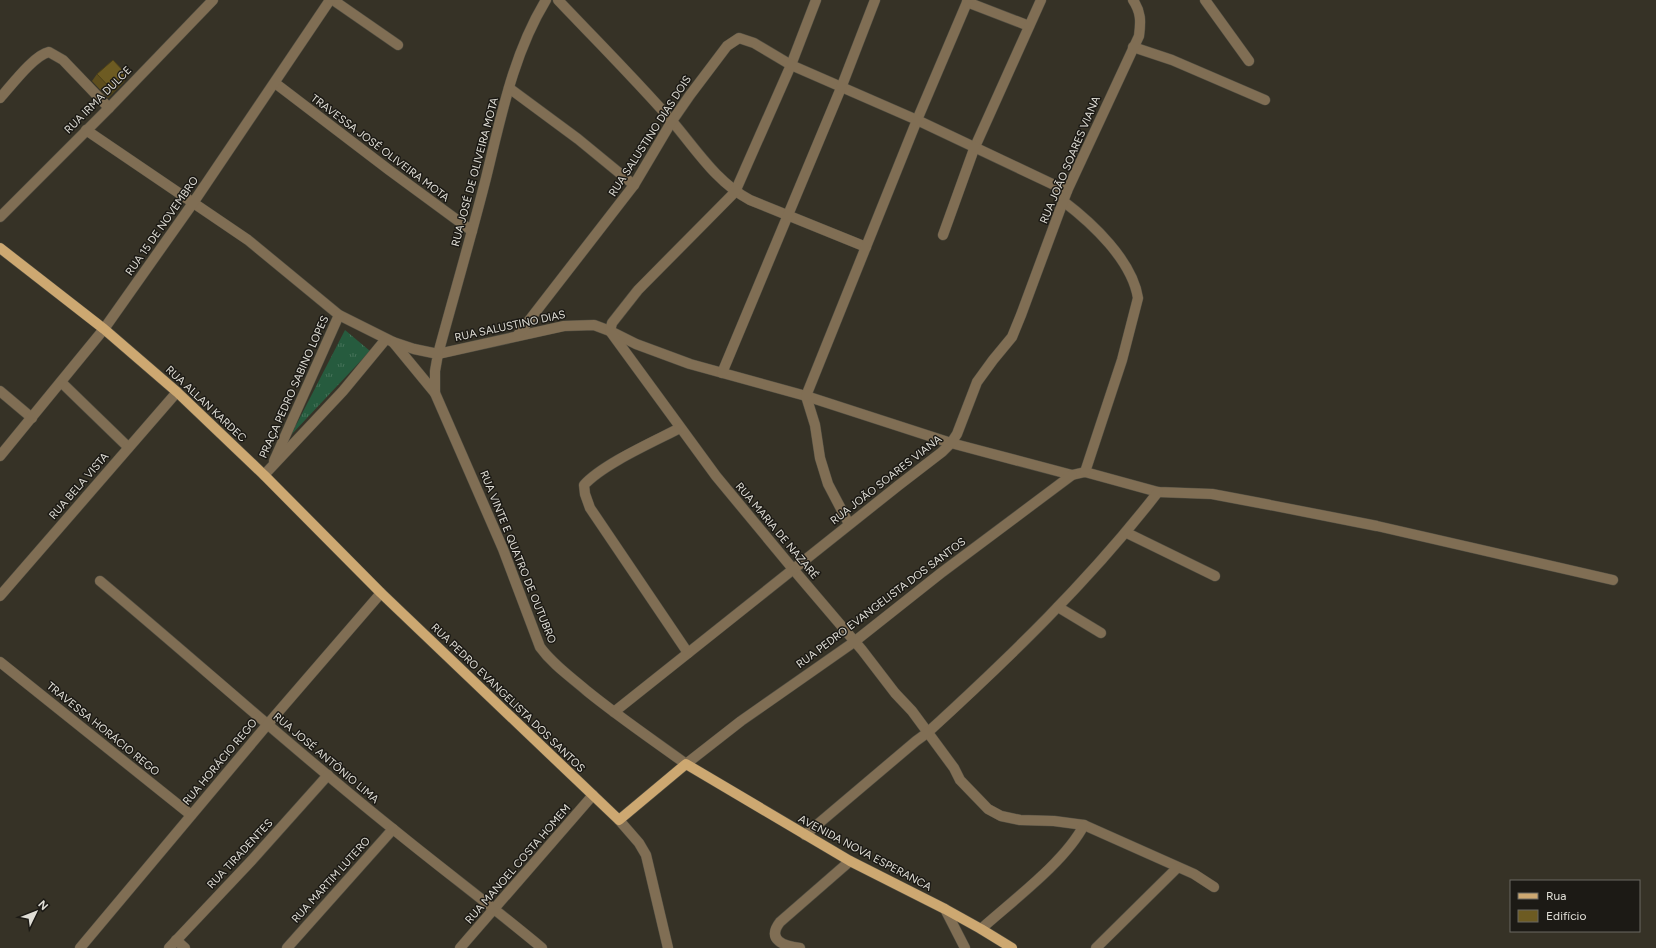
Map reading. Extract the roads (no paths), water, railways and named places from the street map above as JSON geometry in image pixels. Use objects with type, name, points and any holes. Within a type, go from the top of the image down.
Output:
[{"type":"main road","name":"RUA ALLAN KARDEC","points":[[1,250],[104,329],[267,472],[381,593]]},
{"type":"main road","name":"RUA PEDRO EVANGELISTA DOS SANTOS","points":[[381,593],[619,820]]},
{"type":"main road","points":[[619,820],[686,764]]},
{"type":"main road","name":"AVENIDA NOVA ESPERANCA","points":[[686,764],[850,861],[981,929],[1012,948]]},
{"type":"street","name":"RUA IRMA DULCE","points":[[0,217],[109,108],[213,0]]},
{"type":"street","name":"RUA 15 DE NOVEMBRO","points":[[0,456],[104,329],[194,203],[330,0]]},
{"type":"street","points":[[333,0],[398,45]]},
{"type":"street","name":"RUA JOSÉ DE OLIVEIRA MOTA","points":[[438,354],[509,88],[523,47],[546,0]]},
{"type":"street","points":[[558,0],[672,121],[717,175],[735,192],[750,200],[866,247]]},
{"type":"street","points":[[610,331],[612,323],[638,290],[735,192],[791,65],[816,0]]},
{"type":"street","points":[[722,373],[875,0]]},
{"type":"street","points":[[943,235],[974,149],[1041,0]]},
{"type":"street","name":"RUA JOÃO SOARES VIANA","points":[[614,712],[849,524],[942,452],[951,443],[957,434],[977,382],[1012,337],[1022,316],[1067,191],[1139,36],[1141,22],[1139,9],[1133,0]]},
{"type":"street","points":[[1205,0],[1249,61]]},
{"type":"street","points":[[849,524],[828,484],[820,458],[816,425],[806,396],[917,120],[967,1],[1029,26]]},
{"type":"street","name":"RUA SALUSTINO DIAS DOIS","points":[[517,336],[634,185],[672,121],[727,46],[732,41],[739,38],[745,39],[791,65],[840,88],[917,120],[974,149],[1067,191]]},
{"type":"street","points":[[1133,47],[1172,60],[1265,100]]},
{"type":"street","points":[[0,98],[36,59],[44,53],[49,52],[63,60],[109,108]]},
{"type":"street","name":"TRAVESSA JOSÉ OLIVEIRA MOTA","points":[[275,83],[472,231]]},
{"type":"street","points":[[509,88],[578,139],[634,185]]},
{"type":"street","name":"RUA VINTE E QUATRO DE OUTUBRO","points":[[86,130],[248,240],[339,315],[390,341],[414,349],[438,354],[435,393]]},
{"type":"street","points":[[1063,201],[1080,214],[1108,242],[1128,271],[1136,288],[1138,298],[1122,360],[1085,472]]},
{"type":"street","name":"PRAÇA PEDRO SABINO LOPES","points":[[267,472],[339,315]]},
{"type":"street","name":"RUA SALUSTINO DIAS","points":[[438,354],[564,326],[582,324],[594,325],[636,344],[690,364],[806,396],[951,443],[1072,474]]},
{"type":"street","name":"RUA MARIA DE NAZARÉ","points":[[610,331],[716,476],[895,693],[912,711],[954,768],[960,780],[988,809],[1001,816],[1020,820],[1054,821],[1084,825],[1177,868],[1194,874],[1214,887]]},
{"type":"street","points":[[267,472],[390,341]]},
{"type":"street","name":"RUA VINTE E QUATRO DE OUTUBRO","points":[[390,341],[435,393],[503,548],[540,647],[547,657],[559,668],[614,712],[686,764]]},
{"type":"street","points":[[61,382],[128,447]]},
{"type":"street","points":[[0,391],[32,418]]},
{"type":"street","name":"RUA BELA VISTA","points":[[0,596],[177,392]]},
{"type":"street","points":[[680,428],[614,463],[591,478],[584,485],[585,494],[590,508],[688,653]]},
{"type":"street","points":[[1072,474],[1085,472],[1158,492],[1212,494],[1273,505],[1377,526],[1613,580]]},
{"type":"street","name":"RUA PEDRO EVANGELISTA DOS SANTOS","points":[[686,764],[741,721],[854,642],[941,573],[1072,474]]},
{"type":"street","points":[[805,835],[927,733],[994,672],[1058,607],[1127,532],[1158,492]]},
{"type":"street","points":[[1127,532],[1215,576]]},
{"type":"street","name":"RUA JOSÉ ANTÔNIO LIMA","points":[[100,581],[328,776],[393,829],[495,908],[542,948]]},
{"type":"street","name":"RUA HORÁCIO REGO","points":[[80,948],[267,725],[381,593]]},
{"type":"street","points":[[1058,607],[1101,633]]},
{"type":"street","name":"TRAVESSA HORÁCIO REGO","points":[[0,662],[191,815]]},
{"type":"street","name":"RUA TIRADENTES","points":[[173,944],[328,776]]},
{"type":"street","name":"RUA MANOEL COSTA HOMEM","points":[[460,948],[593,795]]},
{"type":"street","points":[[619,820],[639,842],[646,855],[668,948]]},
{"type":"street","points":[[981,929],[1045,872],[1080,834],[1084,825]]},
{"type":"street","name":"RUA MARTIM LUTERO","points":[[287,948],[393,829]]},
{"type":"street","points":[[800,948],[783,944],[777,940],[774,934],[775,928],[784,918],[850,861]]},
{"type":"street","points":[[1096,948],[1177,868]]},
{"type":"street","points":[[945,910],[965,948]]},
{"type":"street","points":[[173,944],[185,948]]}]
